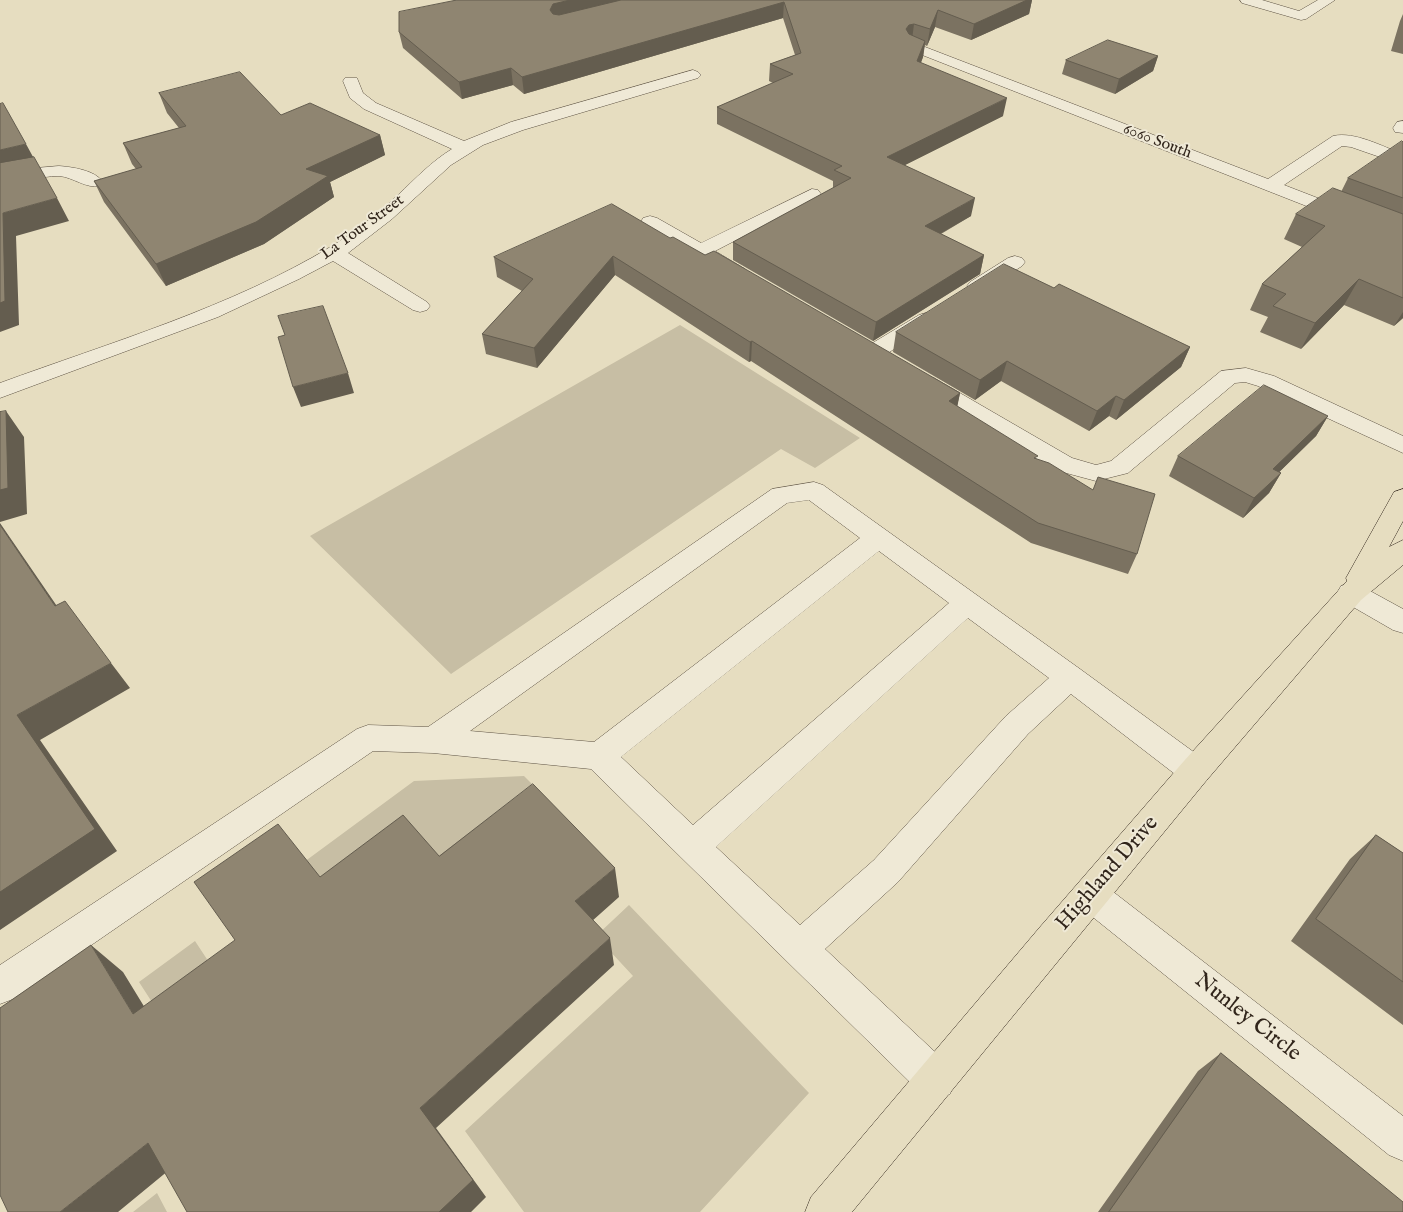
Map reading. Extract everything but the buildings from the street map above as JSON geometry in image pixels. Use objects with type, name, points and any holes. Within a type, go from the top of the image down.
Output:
[{"type":"main road","points":[[1351,593],[1403,498]]},
{"type":"main road","name":"Highland Drive","points":[[826,1212],[1052,939],[1195,771],[1351,593],[1403,550]]},
{"type":"street","points":[[1247,0],[1301,16],[1326,0]]},
{"type":"street","name":"6060 South","points":[[912,46],[1403,238]]},
{"type":"street","name":"La Tour Street","points":[[0,391],[206,315],[264,289],[334,253],[393,209],[433,172],[465,148],[517,126],[693,76]]},
{"type":"street","points":[[351,81],[356,95],[370,106],[465,148]]},
{"type":"street","points":[[1270,186],[1340,140],[1354,142],[1403,160]]},
{"type":"street","points":[[0,182],[58,170],[79,173],[94,182]]},
{"type":"street","points":[[701,251],[812,194]]},
{"type":"street","points":[[650,222],[759,285]]},
{"type":"street","points":[[334,253],[420,306]]},
{"type":"street","points":[[1015,262],[952,302],[883,357],[1064,464],[1096,472],[1119,466],[1143,448],[1215,386],[1229,376],[1238,375],[1246,375],[1266,381],[1403,445]]},
{"type":"street","points":[[433,740],[781,495],[814,491],[1070,677],[1195,771]]},
{"type":"street","points":[[600,756],[878,538]]},
{"type":"street","points":[[1351,593],[1403,622]]},
{"type":"street","points":[[692,847],[967,603]]},
{"type":"street","points":[[799,949],[886,871],[1017,725],[1070,677]]},
{"type":"street","points":[[0,986],[368,738],[433,740],[600,756],[692,847],[936,1080]]},
{"type":"street","name":"Nunley Circle","points":[[1091,895],[1403,1141]]},
{"type":"shaded area","points":[[680,325],[860,438],[815,468],[781,449],[451,674],[310,536]]},
{"type":"shaded area","points":[[524,776],[544,796],[442,875],[339,906],[304,862],[414,781]]},
{"type":"shaded area","points":[[629,905],[809,1093],[700,1212],[524,1212],[465,1131],[633,976],[596,936]]},
{"type":"shaded area","points":[[195,941],[224,985],[168,1027],[139,982]]},
{"type":"shaded area","points":[[157,1193],[167,1212],[133,1212]]}]
